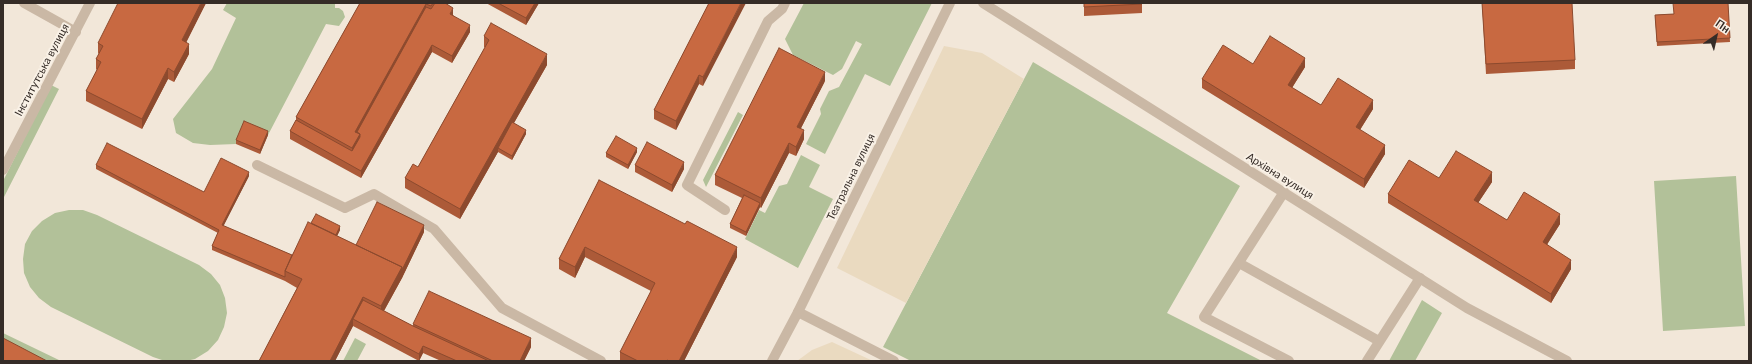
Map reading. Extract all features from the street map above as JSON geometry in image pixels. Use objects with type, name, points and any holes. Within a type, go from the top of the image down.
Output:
[{"type":"street","points":[[24,3],[76,32]]},
{"type":"street","name":"Інститутська вулиця","points":[[3,170],[90,3]]},
{"type":"street","points":[[725,210],[687,185],[768,20],[782,9],[785,3]]},
{"type":"street","name":"Театральна вулиця","points":[[772,361],[798,312],[950,3]]},
{"type":"street","name":"Архівна вулиця","points":[[984,3],[1467,308],[1567,361]]},
{"type":"street","points":[[257,165],[345,208],[374,194],[434,229],[502,308],[601,361]]},
{"type":"street","points":[[1284,192],[1204,317],[1289,361]]},
{"type":"street","points":[[1239,263],[1379,340]]},
{"type":"street","points":[[1367,361],[1420,278]]},
{"type":"street","points":[[798,312],[894,361]]},
{"type":"green space","points":[[227,3],[335,3],[335,8],[339,8],[343,11],[345,17],[339,26],[326,24],[268,135],[244,125],[236,144],[210,145],[193,143],[176,133],[173,119],[212,69],[236,18],[223,10]]},
{"type":"green space","points":[[804,3],[932,3],[890,86],[865,74],[825,154],[806,144],[821,114],[820,109],[829,91],[839,87],[862,44],[856,41],[842,69],[833,75],[793,55],[785,39]]},
{"type":"green space","points":[[1033,62],[1240,186],[1167,313],[1262,361],[911,361],[883,347]]},
{"type":"green space","points":[[51,85],[59,89],[3,199],[3,181]]},
{"type":"green space","points":[[738,112],[743,115],[706,187],[703,180]]},
{"type":"green space","points":[[801,155],[820,165],[809,187],[833,199],[798,268],[745,239],[759,210],[765,213],[779,186],[787,184]]},
{"type":"green space","points":[[1736,176],[1745,326],[1663,331],[1654,181]]},
{"type":"green space","points":[[69,210],[83,210],[97,215],[199,265],[211,274],[220,285],[225,298],[227,313],[224,327],[218,340],[208,351],[195,359],[186,361],[165,361],[153,357],[51,307],[39,298],[30,287],[24,273],[23,259],[25,244],[32,231],[42,221],[55,213]]},
{"type":"green space","points":[[1422,300],[1442,313],[1415,361],[1389,361]]},
{"type":"green space","points":[[3,333],[61,361],[33,361],[3,346]]},
{"type":"green space","points":[[355,338],[366,344],[357,361],[343,361]]},
{"type":"shaded area","points":[[944,46],[982,53],[1024,79],[906,303],[837,268]]},
{"type":"shaded area","points":[[832,342],[873,361],[797,361],[812,350]]},
{"type":"building","points":[[118,3],[201,3],[182,40],[189,44],[174,72],[168,68],[142,119],[86,91],[101,62],[96,59],[103,46],[98,43]]},
{"type":"building","points":[[360,3],[433,3],[431,6],[426,4],[355,132],[360,134],[352,148],[296,117]]},
{"type":"building","points":[[435,3],[445,3],[453,8],[450,14],[470,25],[452,56],[432,45],[361,171],[290,131],[296,120],[352,151],[360,137],[360,134],[357,132],[426,7],[431,9]]},
{"type":"building","points":[[498,3],[535,3],[526,18]]},
{"type":"building","points":[[709,3],[741,3],[703,77],[699,75],[676,121],[654,110]]},
{"type":"building","points":[[1084,3],[1142,3],[1142,4],[1084,7]]},
{"type":"building","points":[[1482,3],[1572,3],[1575,60],[1486,64]]},
{"type":"building","points":[[1673,3],[1728,3],[1730,38],[1657,42],[1655,15],[1674,14]]},
{"type":"building","points":[[491,23],[547,54],[460,209],[405,178],[413,164],[418,167],[489,40],[484,36]]},
{"type":"building","points":[[1270,36],[1305,58],[1288,85],[1321,105],[1338,78],[1373,100],[1356,127],[1385,145],[1364,179],[1202,79],[1223,45],[1253,64]]},
{"type":"building","points":[[779,48],[825,72],[797,127],[804,130],[796,147],[789,143],[761,198],[715,175]]},
{"type":"building","points":[[244,121],[268,131],[260,150],[236,140]]},
{"type":"building","points":[[512,122],[526,130],[512,156],[498,148]]},
{"type":"building","points":[[616,136],[637,148],[628,165],[606,153]]},
{"type":"building","points":[[647,142],[684,162],[672,185],[635,165]]},
{"type":"building","points":[[107,143],[204,192],[221,158],[249,172],[222,225],[292,255],[285,271],[285,277],[212,246],[219,230],[96,165]]},
{"type":"building","points":[[1456,151],[1492,172],[1474,200],[1507,220],[1524,192],[1560,214],[1543,242],[1571,260],[1551,294],[1388,194],[1409,160],[1439,178]]},
{"type":"building","points":[[599,180],[685,224],[687,221],[737,247],[679,361],[638,361],[620,352],[655,283],[585,247],[575,267],[559,259]]},
{"type":"building","points":[[744,195],[760,203],[746,232],[730,224]]},
{"type":"building","points":[[377,202],[424,225],[402,270],[402,267],[356,245]]},
{"type":"building","points":[[316,214],[340,226],[336,235],[311,223]]},
{"type":"building","points":[[308,222],[402,267],[381,306],[363,297],[330,361],[259,361],[302,279],[285,271]]},
{"type":"building","points":[[429,291],[531,338],[520,361],[493,361],[413,324]]},
{"type":"building","points":[[363,300],[413,326],[489,361],[457,361],[423,346],[419,354],[353,319]]},
{"type":"building","points":[[3,338],[47,361],[3,361]]}]
